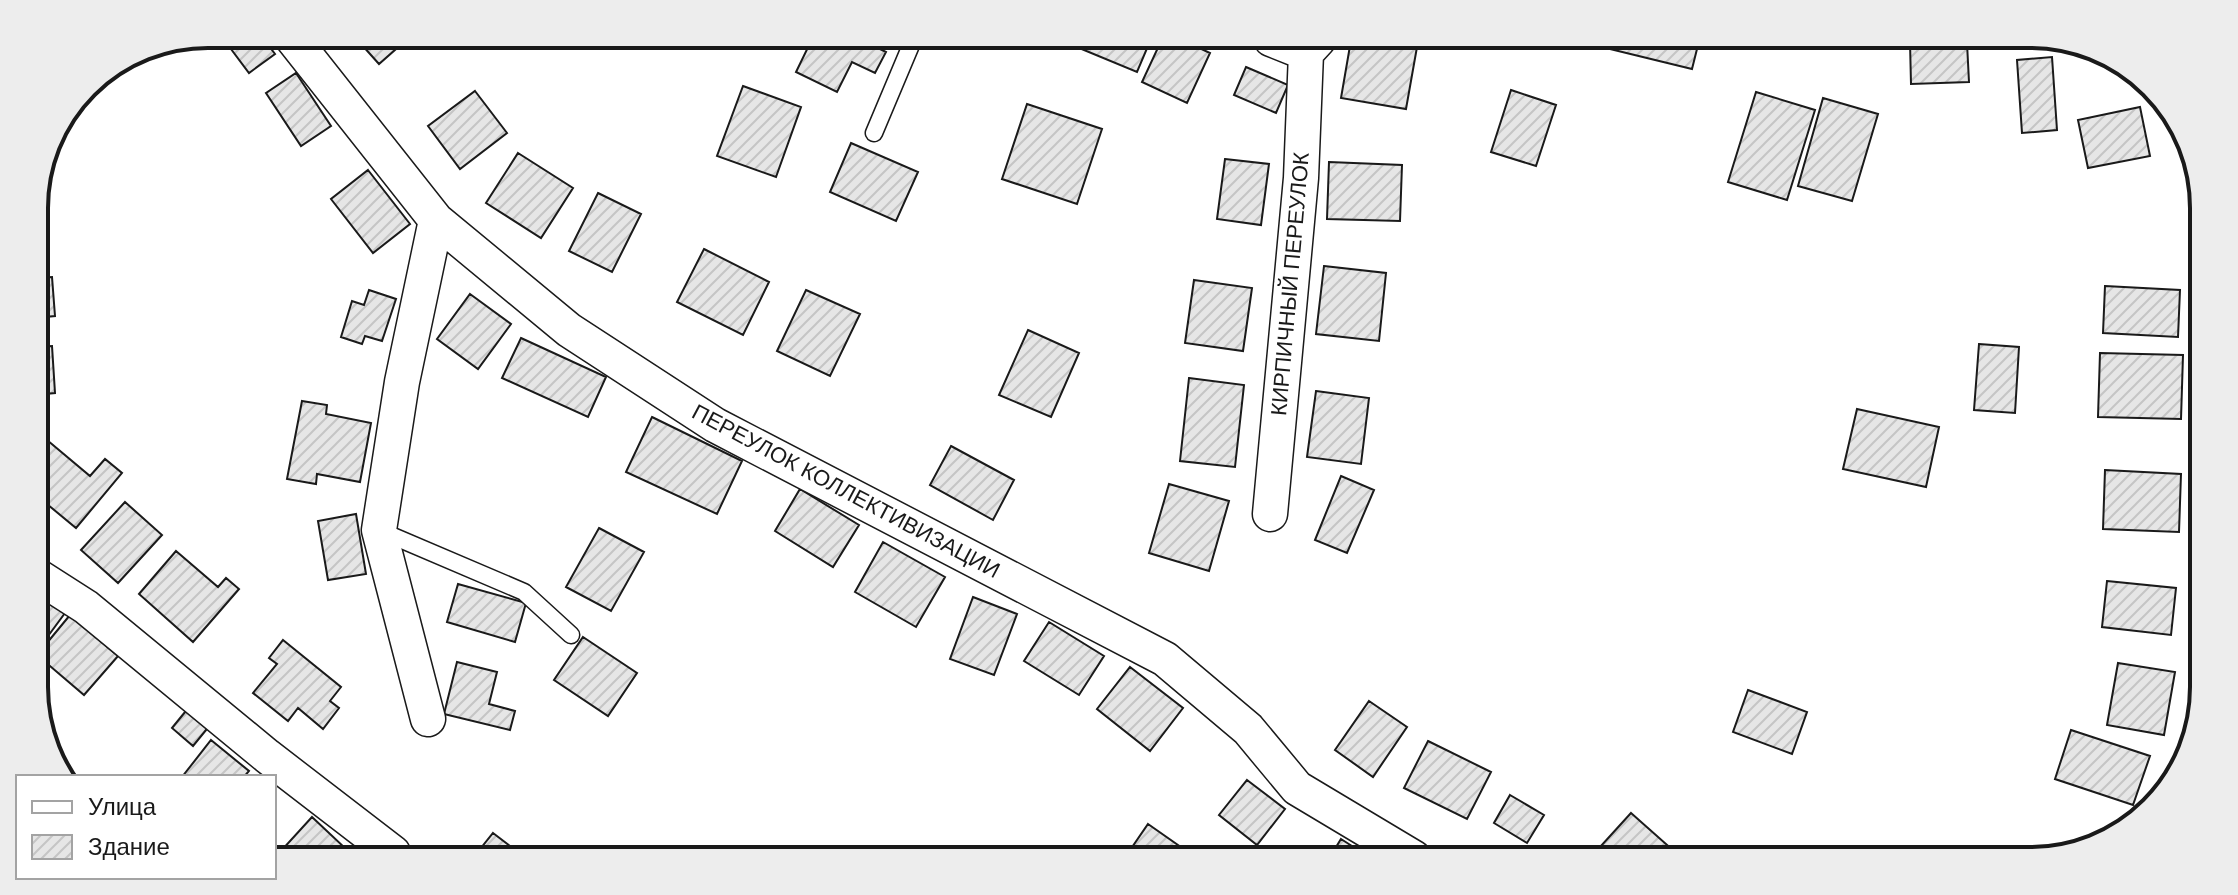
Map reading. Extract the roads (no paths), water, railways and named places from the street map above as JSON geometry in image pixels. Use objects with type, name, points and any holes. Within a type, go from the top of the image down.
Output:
[{"type":"street","name":"ПЕРЕУЛОК КОЛЛЕКТИВИЗАЦИИ","points":[[300,48],[436,220],[569,330],[715,425],[1165,659],[1248,729],[1297,788],[1396,847]]},
{"type":"street","name":"КИРПИЧНЫЙ ПЕРЕУЛОК","points":[[1270,514],[1312,48]]},
{"type":"street","points":[[428,719],[379,530],[402,382],[436,220]]},
{"type":"street","points":[[48,583],[86,607],[267,756],[385,847]]},
{"type":"lane","points":[[874,133],[910,48]]},
{"type":"lane","points":[[379,530],[524,592],[571,635]]}]
